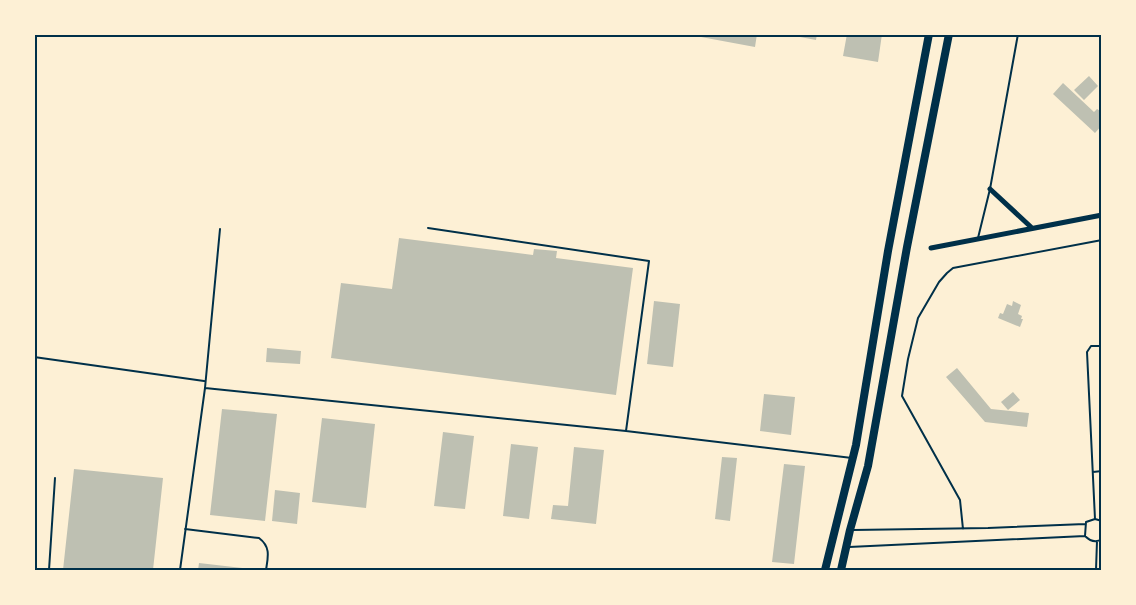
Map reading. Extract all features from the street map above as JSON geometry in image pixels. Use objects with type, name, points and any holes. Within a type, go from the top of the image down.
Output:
[{"type":"main road","points":[[825,570],[852,458],[929,34]]},
{"type":"main road","points":[[841,570],[868,466],[907,247],[949,34]]},
{"type":"street","points":[[990,189],[1032,228]]},
{"type":"street","points":[[931,248],[1101,215]]},
{"type":"lane","points":[[978,238],[990,189],[1018,34]]},
{"type":"lane","points":[[428,228],[649,261],[626,431]]},
{"type":"lane","points":[[180,570],[205,388],[220,229]]},
{"type":"lane","points":[[963,528],[960,500],[902,396],[918,318],[939,282],[953,268],[1101,240]]},
{"type":"lane","points":[[1095,519],[1087,352],[1091,346],[1101,346]]},
{"type":"lane","points":[[34,357],[205,382]]},
{"type":"lane","points":[[205,388],[626,431],[852,458]]},
{"type":"lane","points":[[1093,472],[1101,471]]},
{"type":"lane","points":[[49,570],[55,478]]},
{"type":"lane","points":[[850,530],[1085,524],[1095,519],[1101,521]]},
{"type":"lane","points":[[1085,524],[1086,536]]},
{"type":"lane","points":[[185,529],[259,538],[269,551],[266,570]]},
{"type":"lane","points":[[846,547],[1086,536],[1092,541],[1097,541],[1101,538]]},
{"type":"lane","points":[[1096,570],[1097,541]]},
{"type":"building","points":[[701,34],[757,34],[755,47],[701,37]]},
{"type":"building","points":[[800,34],[817,34],[816,40],[800,37]]},
{"type":"building","points":[[847,34],[882,34],[878,62],[843,56]]},
{"type":"building","points":[[1089,76],[1098,86],[1084,100],[1074,90]]},
{"type":"building","points":[[1063,83],[1094,112],[1097,109],[1102,112],[1100,118],[1102,125],[1095,133],[1053,94]]},
{"type":"building","points":[[399,238],[533,255],[534,249],[557,251],[556,258],[633,268],[616,395],[331,358],[341,283],[392,289]]},
{"type":"building","points":[[654,301],[680,304],[673,367],[647,364]]},
{"type":"building","points":[[1013,301],[1021,305],[1018,314],[1023,319],[1020,327],[998,318],[1000,313],[1003,314],[1007,304],[1012,306]]},
{"type":"building","points":[[267,348],[301,351],[300,364],[266,362]]},
{"type":"building","points":[[957,368],[991,409],[1029,413],[1027,427],[985,422],[946,377]]},
{"type":"building","points":[[1013,392],[1020,400],[1008,410],[1001,402]]},
{"type":"building","points":[[764,394],[795,397],[791,435],[760,431]]},
{"type":"building","points":[[222,409],[277,414],[265,521],[210,515]]},
{"type":"building","points":[[322,418],[375,424],[366,508],[312,502]]},
{"type":"building","points":[[443,432],[474,436],[465,509],[434,506]]},
{"type":"building","points":[[511,444],[538,447],[529,519],[503,516]]},
{"type":"building","points":[[574,447],[604,450],[596,524],[551,519],[553,505],[568,506]]},
{"type":"building","points":[[722,457],[737,458],[730,521],[715,519]]},
{"type":"building","points":[[784,464],[805,466],[794,564],[772,562]]},
{"type":"building","points":[[74,469],[163,478],[153,570],[63,570]]},
{"type":"building","points":[[275,490],[300,493],[297,524],[272,521]]},
{"type":"building","points":[[199,563],[251,569],[251,570],[198,570]]}]
